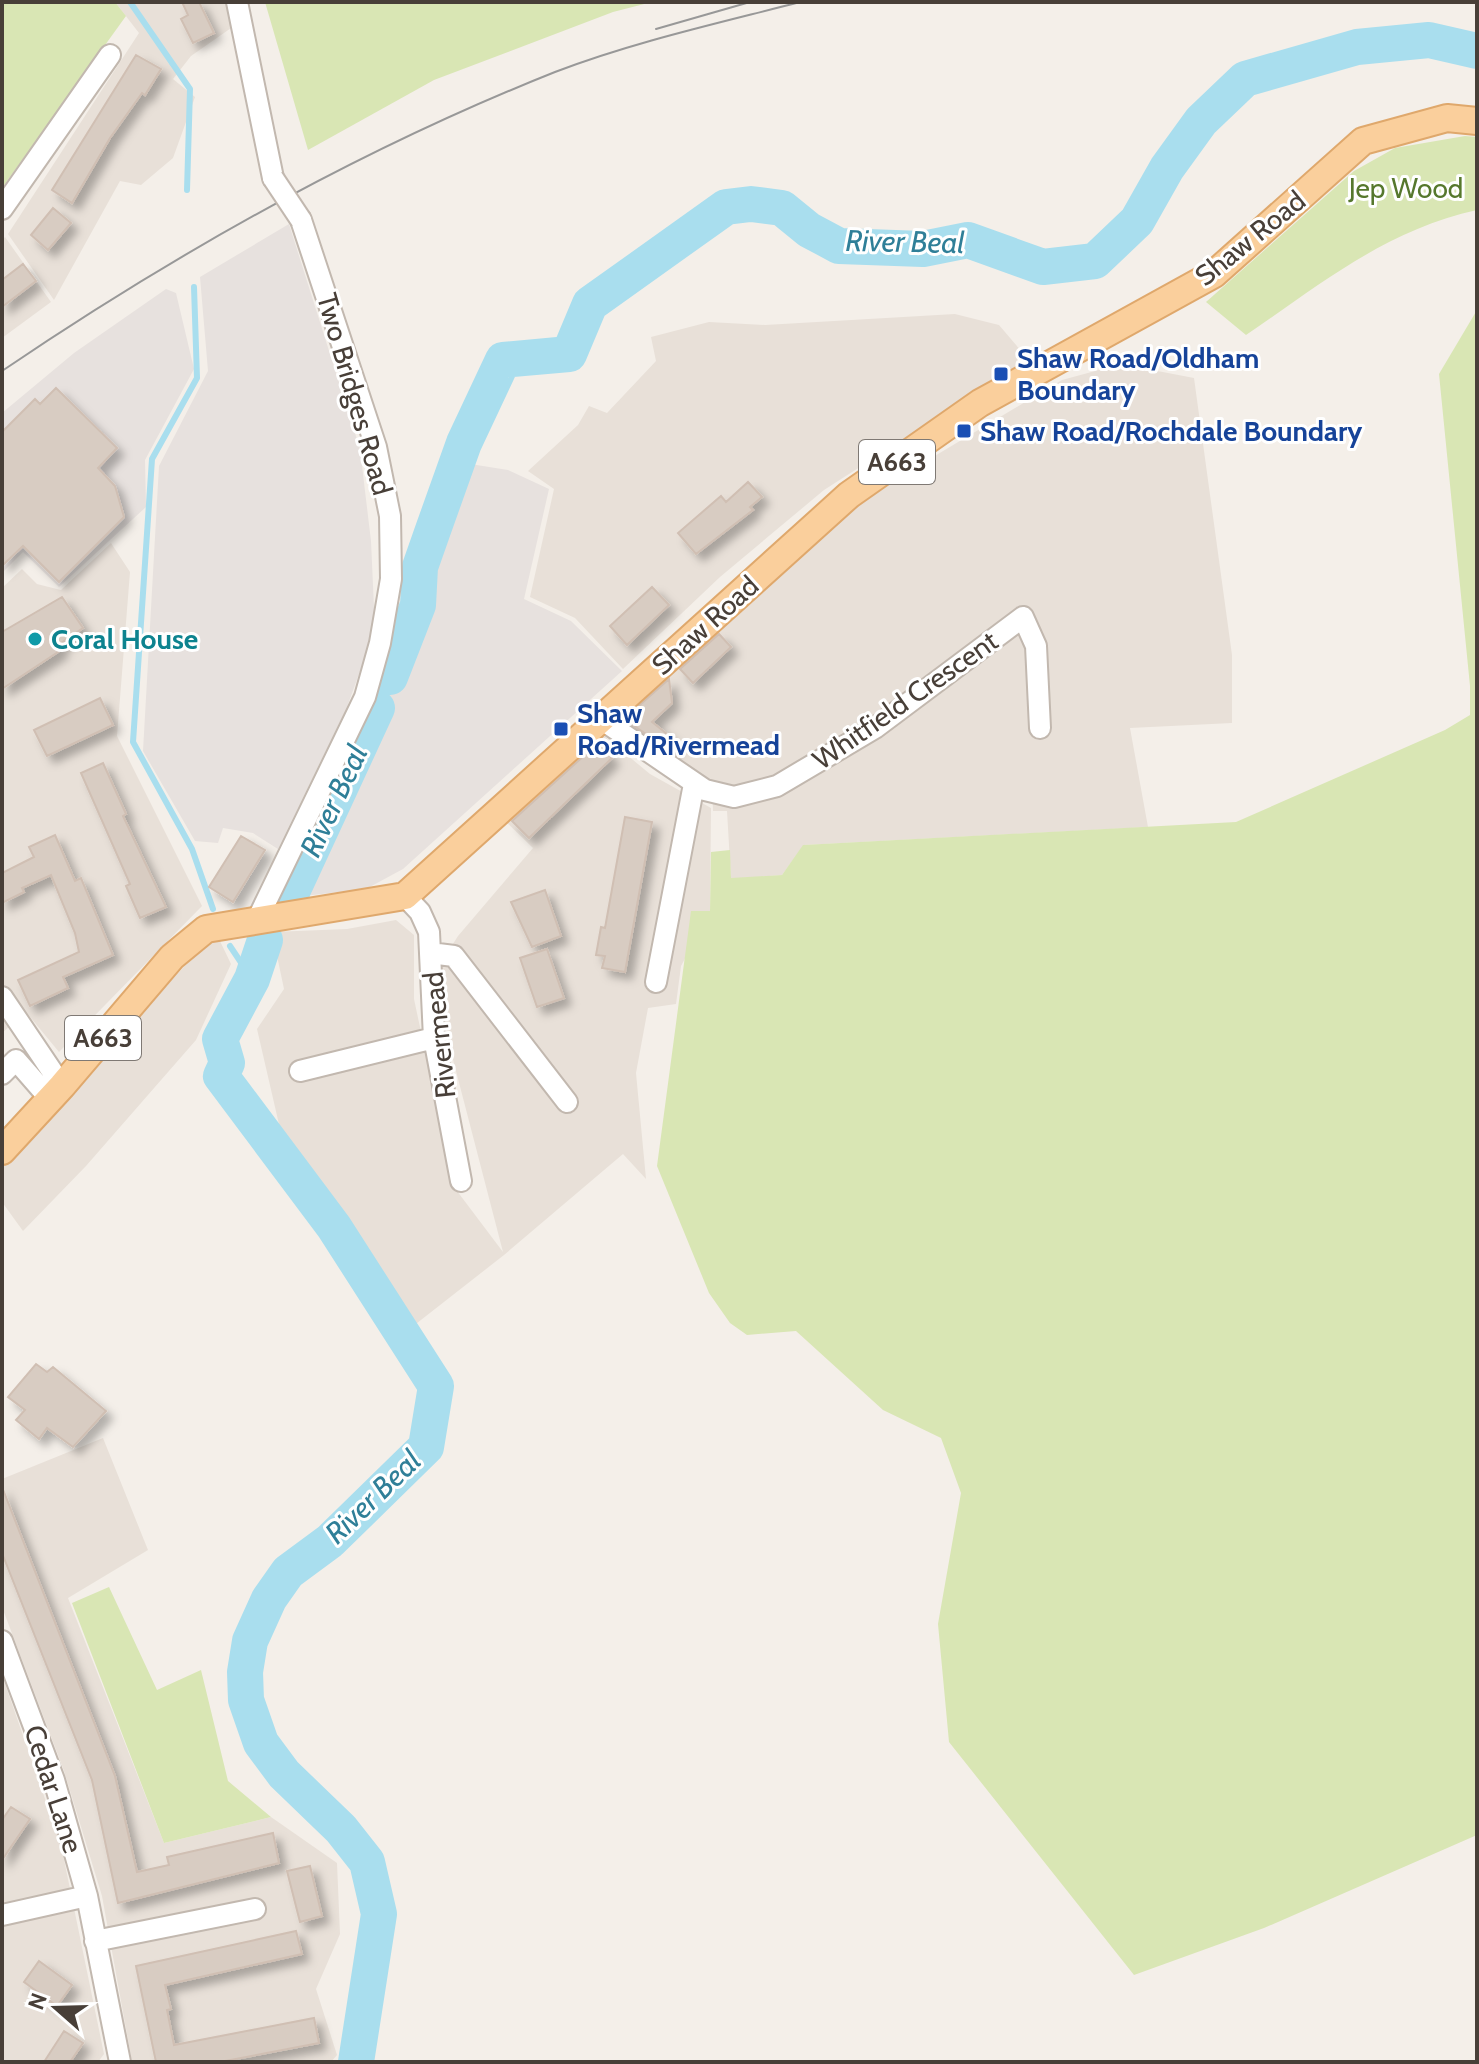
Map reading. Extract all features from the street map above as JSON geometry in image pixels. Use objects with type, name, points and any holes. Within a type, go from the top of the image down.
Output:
[{"type":"main road","name":"Shaw Road","points":[[405,896],[861,487],[980,403],[1214,274],[1363,141],[1447,118],[1477,121]]},
{"type":"main road","name":"A663","points":[[2,1151],[172,957],[206,929],[405,896]]},
{"type":"street","name":"Two Bridges Road","points":[[237,2],[273,178],[301,220],[376,447],[390,516],[391,579],[365,697],[258,918]]},
{"type":"street","points":[[2,209],[110,55]]},
{"type":"street","name":"Whitfield Crescent","points":[[601,719],[694,784],[734,797],[777,786],[875,728],[1023,617],[1036,646],[1040,728]]},
{"type":"street","points":[[656,982],[694,784]]},
{"type":"street","name":"Rivermead","points":[[405,896],[420,912],[429,932],[434,1038],[461,1181]]},
{"type":"street","points":[[430,953],[454,956],[567,1102]]},
{"type":"street","points":[[2,997],[56,1092]]},
{"type":"street","points":[[300,1071],[434,1038]]},
{"type":"street","points":[[2,1074],[16,1060],[56,1092]]},
{"type":"street","name":"Cedar Lane","points":[[2,1641],[54,1780],[87,1896],[120,2062]]},
{"type":"street","points":[[2,1915],[87,1896]]},
{"type":"street","points":[[95,1941],[255,1909]]},
{"type":"shaded area","points":[[115,2],[228,2],[234,26],[191,56],[173,79],[195,97],[173,158],[141,185],[120,181],[54,300],[8,234],[139,33]]},
{"type":"shaded area","points":[[289,224],[360,449],[371,541],[375,630],[347,707],[278,849],[253,833],[223,828],[218,843],[195,841],[143,751],[159,466],[208,371],[200,277]]},
{"type":"shaded area","points":[[5,237],[51,302],[2,338],[2,241]]},
{"type":"shaded area","points":[[166,289],[176,293],[194,369],[145,460],[146,507],[59,587],[23,552],[2,573],[2,413],[74,353]]},
{"type":"shaded area","points":[[955,314],[999,325],[1028,359],[824,490],[720,577],[623,669],[575,618],[530,597],[554,489],[528,471],[578,425],[589,406],[607,413],[656,361],[651,337],[709,322],[765,325]]},
{"type":"shaded area","points":[[1121,364],[1194,378],[1232,655],[1232,723],[1130,728],[1148,827],[804,845],[782,875],[731,879],[727,811],[713,811],[712,782],[684,770],[615,720],[846,509],[1062,380]]},
{"type":"shaded area","points":[[464,463],[508,470],[549,489],[524,599],[571,621],[622,671],[403,869],[366,889],[295,897],[414,633],[441,517]]},
{"type":"shaded area","points":[[111,543],[130,572],[117,736],[202,906],[59,1052],[26,1012],[2,1033],[2,588],[22,569],[37,584],[61,590]]},
{"type":"shaded area","points":[[598,731],[650,774],[711,808],[710,912],[681,966],[676,1004],[648,1008],[636,1073],[646,1179],[623,1154],[504,1255],[412,1327],[281,1133],[257,1029],[284,989],[272,932],[347,929],[396,920],[414,935],[414,999],[454,1187],[503,1252],[443,1021],[440,964],[458,936],[533,848],[504,820]]},
{"type":"shaded area","points":[[219,939],[231,964],[196,1040],[86,1166],[23,1231],[2,1202],[2,1165],[204,945]]},
{"type":"shaded area","points":[[103,1438],[148,1550],[68,1598],[164,1843],[271,1817],[337,1863],[340,1934],[316,1989],[337,2055],[331,2062],[132,2062],[102,1896],[64,1771],[2,1607],[2,1479]]},
{"type":"shaded area","points":[[2,1675],[61,1845],[104,2054],[98,2062],[2,2062]]},
{"type":"green space","points":[[2,2],[115,2],[126,16],[2,188]]},
{"type":"green space","points":[[265,2],[652,2],[613,12],[434,80],[308,150]]},
{"type":"green space","name":"Jep Wood","points":[[1465,136],[1477,137],[1477,210],[1444,219],[1384,245],[1328,278],[1246,335],[1206,302],[1354,171],[1395,148]]},
{"type":"green space","points":[[1477,310],[1477,1835],[1264,1928],[1134,1975],[949,1742],[938,1624],[961,1493],[941,1438],[883,1410],[796,1331],[747,1335],[730,1323],[709,1293],[657,1166],[691,911],[710,911],[711,852],[730,850],[731,878],[782,875],[803,845],[1236,822],[1445,730],[1470,715],[1470,686],[1439,374]]},
{"type":"green space","points":[[109,1587],[157,1690],[201,1670],[228,1781],[271,1817],[164,1843],[72,1603]]},
{"type":"building","points":[[182,2],[199,2],[214,33],[193,43],[181,19],[188,15]]},
{"type":"building","points":[[136,55],[161,69],[145,95],[142,93],[110,138],[72,203],[52,190]]},
{"type":"building","points":[[53,208],[71,223],[48,250],[31,235]]},
{"type":"building","points":[[23,264],[36,281],[2,307],[2,280]]},
{"type":"building","points":[[56,388],[117,448],[98,468],[115,486],[124,517],[59,582],[23,546],[2,566],[2,432],[35,399],[40,404]]},
{"type":"building","points":[[748,482],[762,497],[750,507],[753,510],[696,554],[678,533],[721,496],[726,502]]},
{"type":"building","points":[[652,587],[669,605],[627,645],[610,626]]},
{"type":"building","name":"Coral House","points":[[62,597],[83,628],[58,645],[61,650],[2,689],[2,632]]},
{"type":"building","points":[[719,634],[731,647],[693,683],[680,669]]},
{"type":"building","points":[[669,679],[672,703],[652,722],[672,738],[671,751],[624,719]]},
{"type":"building","points":[[100,698],[113,725],[47,756],[34,730]]},
{"type":"building","points":[[598,743],[612,758],[529,838],[512,821]]},
{"type":"building","points":[[103,763],[126,814],[123,816],[166,907],[140,918],[126,886],[130,884],[81,773]]},
{"type":"building","points":[[625,817],[652,822],[625,972],[602,968],[605,956],[596,955],[601,927],[605,928]]},
{"type":"building","points":[[55,835],[75,881],[81,878],[113,955],[63,977],[68,988],[30,1006],[18,980],[79,952],[75,933],[51,875],[22,888],[24,892],[2,903],[2,873],[34,857],[29,847]]},
{"type":"building","points":[[241,836],[265,850],[233,902],[209,887]]},
{"type":"building","points":[[545,890],[561,936],[532,947],[511,902]]},
{"type":"building","points":[[547,949],[564,998],[537,1007],[520,958]]},
{"type":"building","points":[[36,1364],[47,1372],[53,1367],[106,1411],[73,1447],[47,1428],[39,1439],[16,1420],[25,1410],[8,1397]]},
{"type":"building","points":[[2,1487],[115,1776],[137,1872],[169,1865],[167,1857],[273,1833],[279,1863],[118,1903],[92,1780],[2,1553]]},
{"type":"building","points":[[11,1807],[30,1819],[2,1860],[2,1820]]},
{"type":"building","points":[[310,1866],[322,1916],[300,1922],[287,1871]]},
{"type":"building","points":[[296,1931],[302,1954],[165,1985],[174,2045],[314,2018],[319,2043],[220,2062],[156,2062],[136,1966]]},
{"type":"building","points":[[39,1961],[72,1985],[57,2006],[24,1982]]},
{"type":"building","points":[[64,2031],[83,2043],[70,2062],[44,2062]]},
{"type":"waterway","points":[[130,2],[190,89],[187,190]]},
{"type":"waterway","name":"River Beal","points":[[390,677],[418,605],[420,567],[464,443],[503,360],[569,354],[590,304],[726,207],[751,204],[782,208],[809,230],[839,246],[923,249],[968,240],[1043,267],[1095,261],[1137,221],[1167,168],[1201,121],[1245,79],[1357,47],[1429,40],[1477,51]]},
{"type":"waterway","points":[[194,287],[197,378],[152,459],[133,742],[192,849],[213,909]]},
{"type":"waterway","name":"River Beal","points":[[291,894],[377,708]]},
{"type":"waterway","name":"River Beal","points":[[265,940],[252,979],[220,1039],[227,1063],[221,1076],[334,1227],[436,1386],[426,1447],[330,1541],[288,1572],[269,1599],[250,1641],[245,1672],[246,1700],[261,1743],[284,1774],[341,1829],[367,1862],[379,1914],[356,2062]]},
{"type":"waterway","points":[[230,946],[252,979]]},
{"type":"tram line","points":[[656,29],[750,2]]},
{"type":"tram line","points":[[2,371],[134,285],[202,245],[270,206],[410,135],[585,61],[800,2]]},
{"type":"place","name":"Shaw Road/Oldham Boundary","points":[[1001,374]]},
{"type":"place","name":"Shaw Road/Rochdale Boundary","points":[[964,431]]},
{"type":"place","name":"Coral House","points":[[35,639]]},
{"type":"place","name":"Shaw Road/Rivermead","points":[[561,729]]}]
